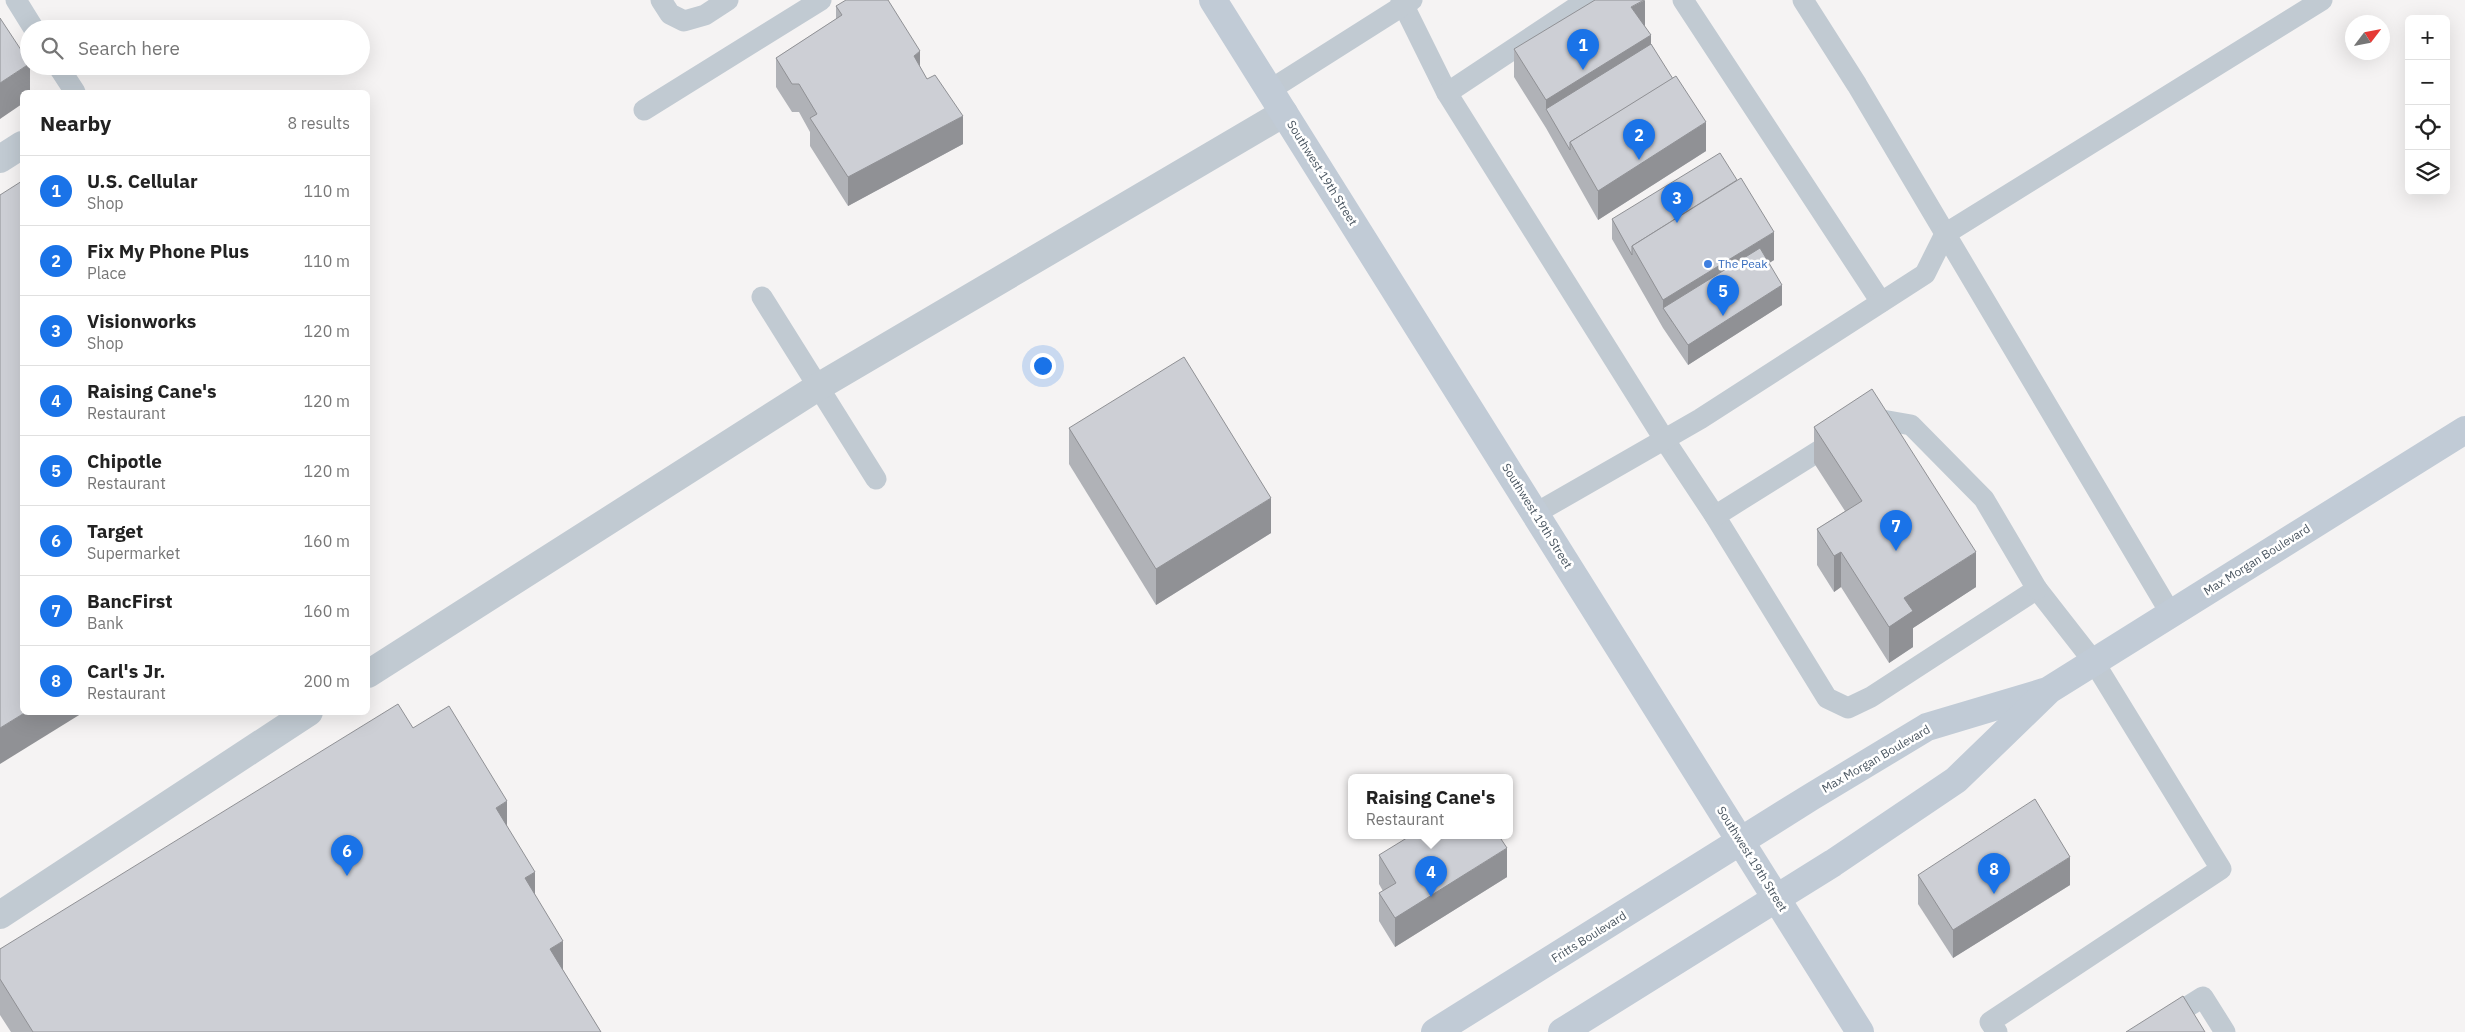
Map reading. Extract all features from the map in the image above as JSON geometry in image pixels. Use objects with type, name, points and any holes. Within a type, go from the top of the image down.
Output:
[{"type":"street","name":"Southwest 19th Street","points":[[1214,0],[1860,1032]]},
{"type":"street","points":[[370,673],[818,388],[1284,113]]},
{"type":"street","points":[[0,159],[20,146]]},
{"type":"street","name":"Max Morgan Boulevard","points":[[1777,898],[1956,780],[2049,690],[2465,430]]},
{"type":"street","name":"Max Morgan Boulevard","points":[[1742,841],[1927,728],[2049,690]]},
{"type":"street","points":[[0,915],[304,715]]},
{"type":"street","name":"Fritts Boulevard","points":[[1435,1032],[1742,841]]},
{"type":"street","points":[[1562,1032],[1777,898]]},
{"type":"lane","points":[[16,0],[28,20]]},
{"type":"lane","points":[[661,0],[670,14],[684,21],[705,15],[728,0]]},
{"type":"lane","points":[[644,110],[821,0]]},
{"type":"lane","points":[[1447,94],[1587,0]]},
{"type":"lane","points":[[1683,0],[1881,302]]},
{"type":"lane","points":[[1803,0],[1858,85],[2171,614]]},
{"type":"lane","points":[[1536,513],[1700,419],[1924,274],[1946,234],[2322,0]]},
{"type":"lane","points":[[1270,90],[1406,2],[1426,55],[1447,94],[1664,439],[1715,516],[1827,698],[1848,708],[1871,697],[2037,589]]},
{"type":"lane","points":[[64,75],[74,90]]},
{"type":"lane","points":[[762,297],[876,479]]},
{"type":"lane","points":[[1715,516],[1870,418],[1911,425],[1984,499],[2037,589],[2094,662],[2221,869],[1990,1022],[1997,1032]]},
{"type":"lane","points":[[2147,1032],[2203,997],[2224,1032]]},
{"type":"building","points":[[846,0],[888,0],[920,51],[914,56],[927,79],[935,75],[963,116],[848,177],[810,118],[817,114],[799,84],[792,84],[776,58],[842,15],[836,6]]},
{"type":"building","points":[[1595,0],[1644,0],[1631,7],[1651,35],[1546,100],[1514,49]]},
{"type":"building","points":[[0,18],[20,48],[20,70],[0,83]]},
{"type":"building","points":[[1651,44],[1673,79],[1570,142],[1570,150],[1546,109]]},
{"type":"building","points":[[1676,76],[1706,122],[1598,191],[1570,142]]},
{"type":"building","points":[[1720,153],[1737,180],[1632,246],[1632,255],[1612,219]]},
{"type":"building","points":[[1741,178],[1774,232],[1663,300],[1632,246]]},
{"type":"building","points":[[20,182],[21,715],[0,728],[0,195]]},
{"type":"building","points":[[1760,248],[1782,285],[1688,345],[1663,308]]},
{"type":"building","points":[[1184,357],[1271,498],[1156,569],[1069,428]]},
{"type":"building","points":[[1872,389],[1976,552],[1904,598],[1913,611],[1889,627],[1841,552],[1834,556],[1817,529],[1862,501],[1814,427]]},
{"type":"building","points":[[398,704],[413,728],[449,706],[507,801],[496,808],[535,872],[525,878],[563,941],[550,949],[601,1032],[33,1032],[0,979],[0,949]]},
{"type":"building","points":[[2035,799],[2070,857],[1953,930],[1918,875]]},
{"type":"building","points":[[1405,839],[1501,839],[1507,848],[1395,918],[1379,893],[1396,883],[1379,855]]},
{"type":"building","points":[[2183,996],[2205,1032],[2126,1032]]},
{"type":"place","name":"U.S. Cellular","points":[[1583,70]]},
{"type":"place","name":"Fix My Phone Plus","points":[[1639,160]]},
{"type":"place","name":"Visionworks","points":[[1677,223]]},
{"type":"place","name":"The Peak","points":[[1708,264]]},
{"type":"place","name":"Chipotle","points":[[1723,316]]},
{"type":"place","name":"BancFirst","points":[[1896,551]]},
{"type":"place","name":"Target","points":[[347,876]]},
{"type":"place","name":"Carl's Jr.","points":[[1994,894]]},
{"type":"place","name":"Raising Cane's","points":[[1431,897]]}]
